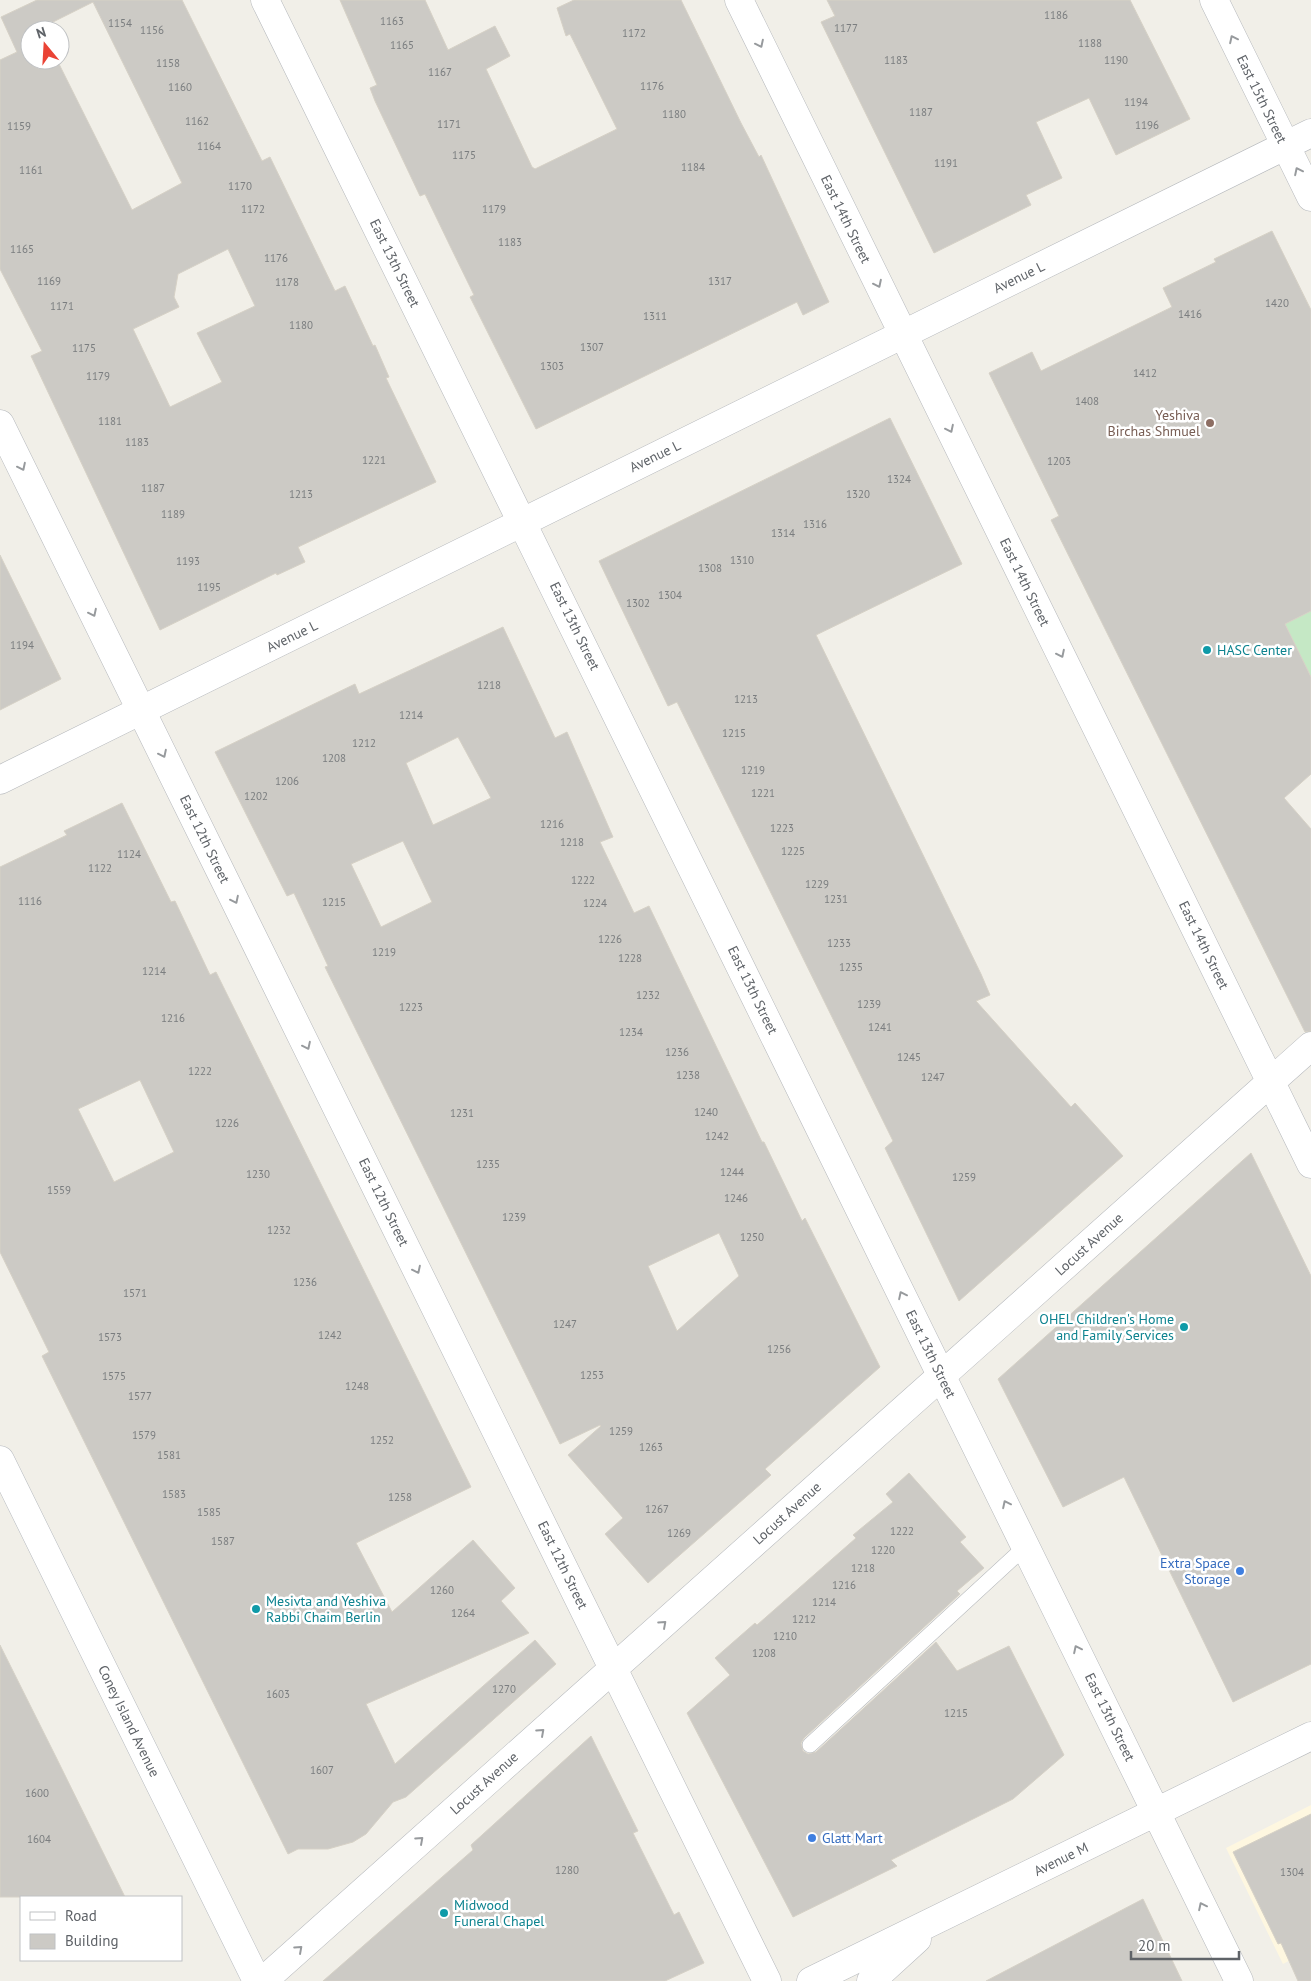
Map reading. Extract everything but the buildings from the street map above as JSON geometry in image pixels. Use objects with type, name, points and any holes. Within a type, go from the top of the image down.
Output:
[{"type":"street","name":"East 13th Street","points":[[265,0],[523,521],[1239,1981]]},
{"type":"street","name":"East 14th Street","points":[[739,0],[1311,1164]]},
{"type":"street","name":"East 15th Street","points":[[1214,0],[1311,197]]},
{"type":"street","name":"Avenue L","points":[[0,780],[1311,133]]},
{"type":"street","name":"East 12th Street","points":[[0,424],[767,1981]]},
{"type":"street","name":"Locust Avenue","points":[[263,1981],[1311,1046]]},
{"type":"street","name":"Coney Island Avenue","points":[[0,1460],[257,1981]]},
{"type":"street","name":"Avenue M","points":[[812,1981],[1311,1736]]},
{"type":"street","points":[[871,1981],[941,1918]]},
{"type":"lane","points":[[810,1745],[1026,1546]]},
{"type":"shaded area","points":[[1311,1805],[1311,1949],[1283,1964],[1226,1848]]},
{"type":"green space","points":[[1311,611],[1311,677],[1285,624]]},
{"type":"place","name":"Yeshiva Birchas Shmuel","points":[[1210,423]]},
{"type":"place","name":"HASC Center","points":[[1207,650]]},
{"type":"place","name":"OHEL Children's Home and Family Services","points":[[1184,1327]]},
{"type":"place","name":"Extra Space Storage","points":[[1240,1571]]},
{"type":"place","name":"Mesivta and Yeshiva Rabbi Chaim Berlin","points":[[256,1609]]},
{"type":"place","name":"Glatt Mart","points":[[812,1838]]},
{"type":"place","name":"Midwood Funeral Chapel","points":[[444,1913]]}]
